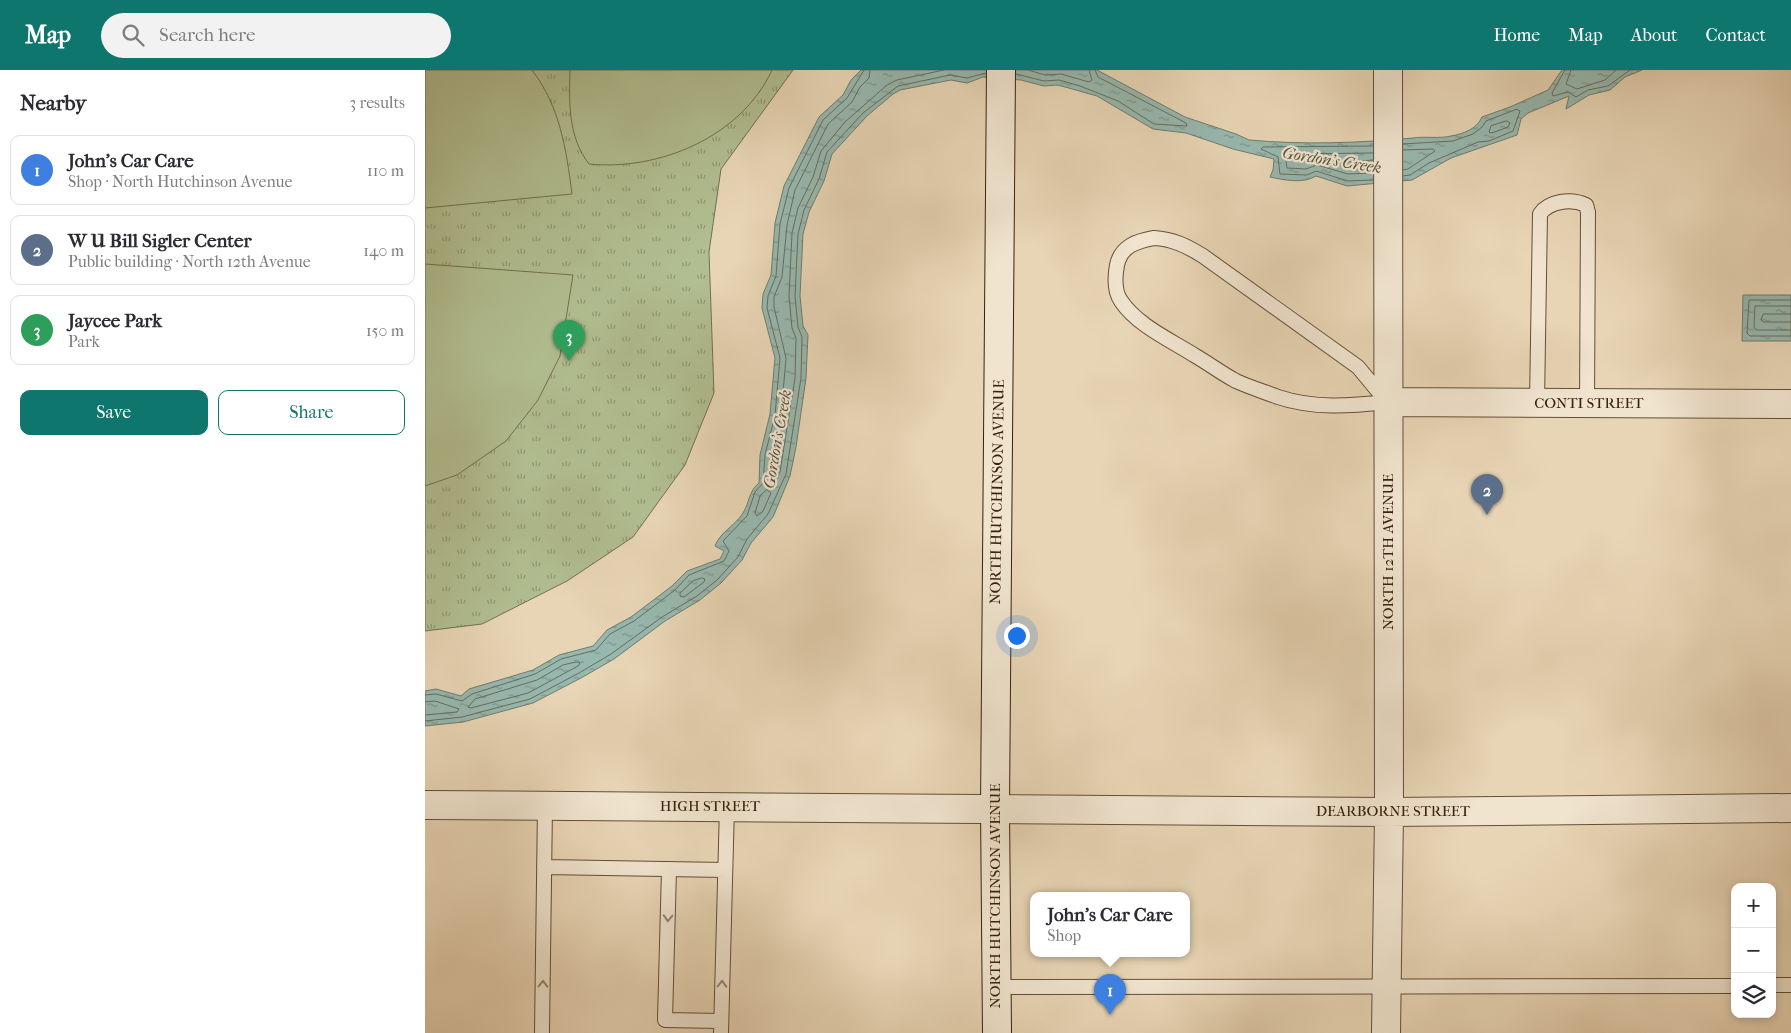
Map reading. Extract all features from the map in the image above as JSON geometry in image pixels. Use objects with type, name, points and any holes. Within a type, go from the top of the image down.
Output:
[{"type":"street","name":"NORTH HUTCHINSON AVENUE","points":[[997,1033],[995,987],[995,808],[1001,70]]},
{"type":"street","name":"NORTH 12TH AVENUE","points":[[1386,1033],[1389,812],[1388,70]]},
{"type":"street","name":"CONTI STREET","points":[[1387,402],[1791,404]]},
{"type":"street","name":"HIGH STREET","points":[[425,805],[995,808]]},
{"type":"street","name":"DEARBORNE STREET","points":[[995,808],[1389,812],[1791,808]]},
{"type":"lane","points":[[1537,403],[1540,214],[1545,207],[1553,203],[1580,202],[1586,205],[1588,212],[1587,403]]},
{"type":"lane","points":[[1167,238],[1183,244],[1358,367],[1387,402],[1348,406],[1314,405],[1280,397],[1237,381],[1148,326],[1133,314],[1120,300],[1115,286],[1119,259],[1127,247],[1140,240],[1167,238]]},
{"type":"lane","points":[[542,1033],[545,805]]},
{"type":"lane","points":[[669,869],[665,1020],[721,1027],[727,806]]},
{"type":"lane","points":[[544,867],[725,870]]},
{"type":"lane","points":[[995,987],[1731,986]]},
{"type":"lane","points":[[1776,986],[1791,986]]},
{"type":"green space","points":[[425,70],[793,70],[721,169],[709,252],[714,393],[685,465],[633,537],[567,581],[482,624],[425,631]]},
{"type":"green space","points":[[425,70],[532,70],[542,84],[555,113],[564,144],[572,194],[425,208]]},
{"type":"green space","points":[[570,70],[772,70],[758,94],[740,114],[719,131],[695,145],[669,155],[643,162],[616,165],[589,164],[582,154],[573,131],[571,119]]},
{"type":"green space","points":[[425,264],[573,275],[560,356],[538,400],[506,441],[457,475],[425,486]]},
{"type":"water","name":"Gordon's Creek","points":[[861,70],[1097,70],[1185,117],[1249,140],[1331,143],[1456,135],[1473,128],[1482,117],[1548,90],[1562,70],[1642,70],[1625,77],[1610,90],[1589,95],[1566,109],[1569,96],[1528,113],[1521,119],[1517,135],[1451,158],[1412,180],[1347,186],[1316,176],[1299,181],[1270,177],[1274,159],[1233,149],[1186,133],[1153,129],[1097,96],[1058,85],[1044,86],[1021,80],[983,77],[967,83],[951,80],[900,90],[867,116],[832,154],[824,181],[809,212],[803,234],[800,296],[803,326],[808,335],[806,378],[796,447],[790,476],[773,517],[751,543],[742,560],[721,583],[700,600],[665,621],[614,659],[581,678],[533,703],[463,722],[425,726],[425,691],[436,689],[461,696],[469,689],[533,670],[559,655],[593,646],[607,630],[631,617],[672,586],[687,571],[720,559],[724,551],[715,546],[717,541],[743,513],[755,486],[759,483],[760,455],[770,414],[775,358],[762,308],[763,294],[771,275],[775,223],[784,186],[819,117],[843,95],[851,80]]},
{"type":"water","points":[[1743,295],[1791,295],[1791,341],[1742,341]]},
{"type":"place","name":"Jaycee Park","points":[[569,361]]},
{"type":"place","name":"W U Bill Sigler Center","points":[[1487,515]]},
{"type":"place","name":"John's Car Care","points":[[1110,1015]]}]
